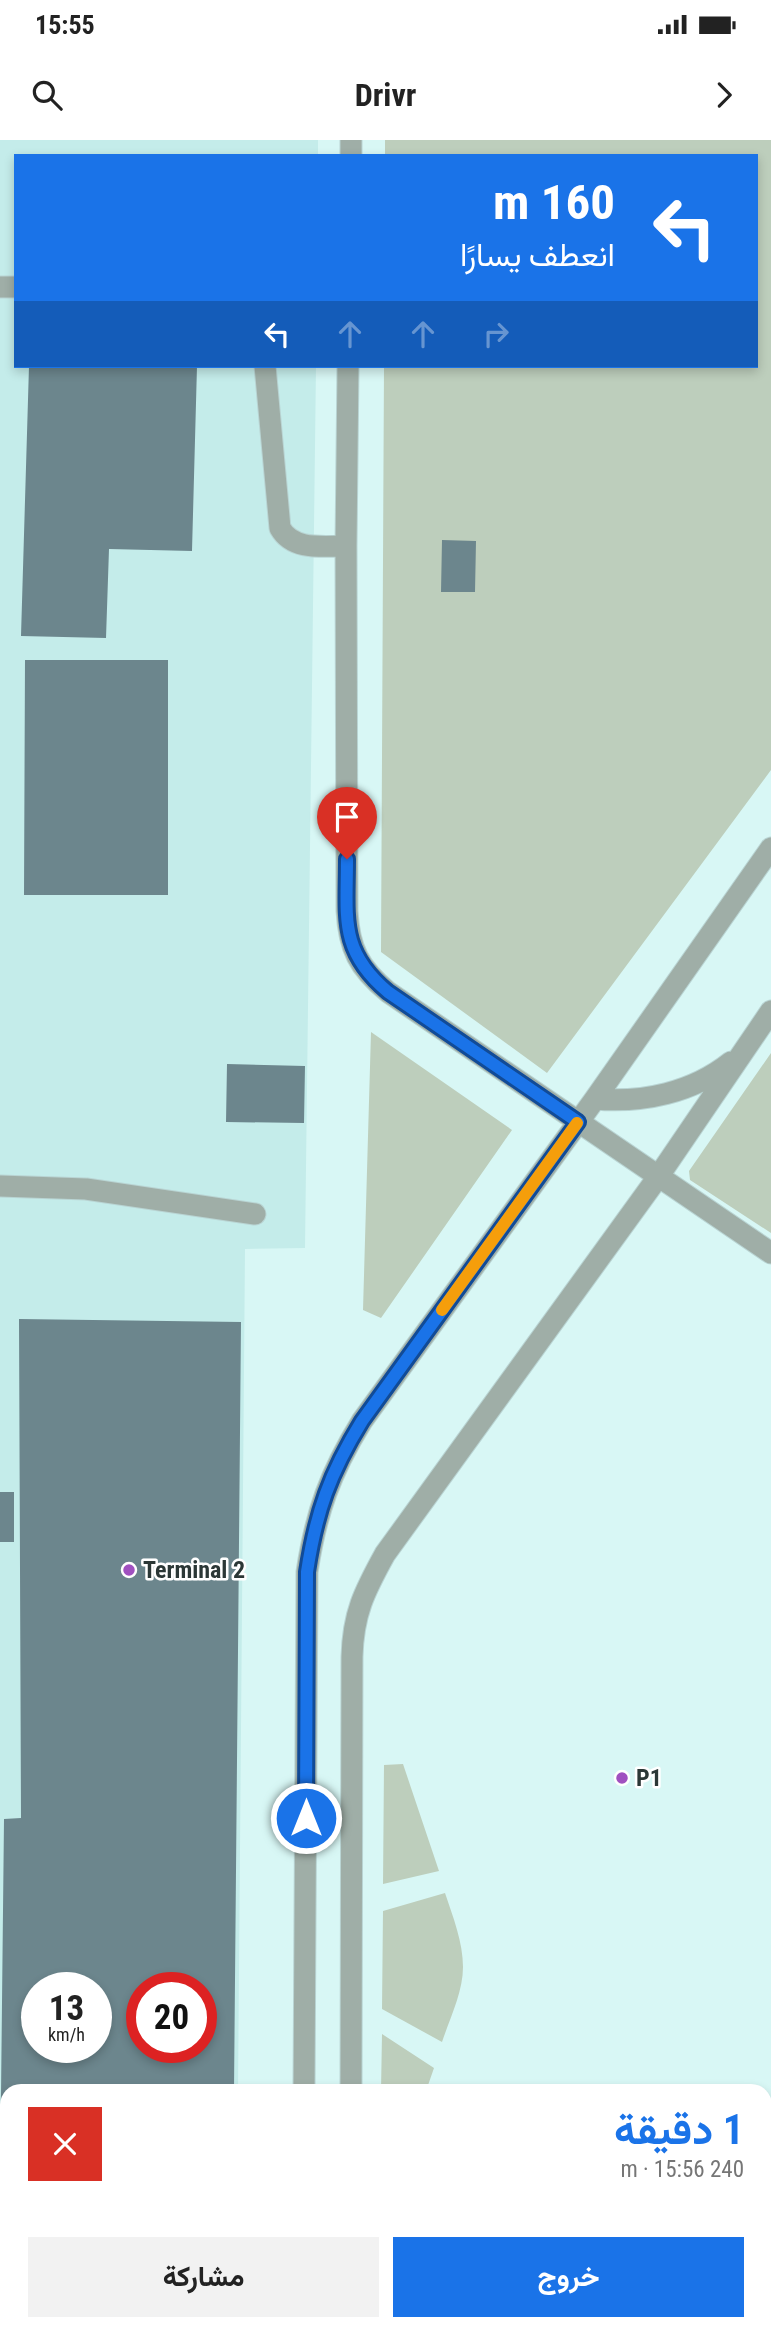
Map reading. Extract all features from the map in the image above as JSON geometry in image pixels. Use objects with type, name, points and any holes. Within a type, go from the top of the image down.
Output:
[{"type":"street","points":[[265,368],[280,528],[285,537],[295,543],[346,546]]},
{"type":"street","points":[[348,368],[347,911],[348,935],[356,957],[370,977],[388,992],[771,1253]]},
{"type":"street","points":[[304,2084],[307,1572],[313,1532],[325,1493],[341,1456],[362,1421],[771,848]]},
{"type":"street","points":[[351,2084],[352,1657],[353,1630],[360,1604],[385,1554],[658,1177],[771,1011]]},
{"type":"street","points":[[594,1099],[644,1099],[674,1091],[719,1071],[771,1024]]},
{"type":"street","points":[[0,1186],[86,1189],[255,1214]]},
{"type":"shaded area","points":[[0,140],[318,140],[318,154],[14,154],[14,368],[316,368],[305,1248],[245,1249],[238,2084],[0,2084]]},
{"type":"green space","points":[[385,140],[771,140],[771,770],[547,1073],[381,952],[384,368],[758,368],[758,154],[385,154]]},
{"type":"green space","points":[[371,1032],[512,1130],[381,1318],[363,1310]]},
{"type":"green space","points":[[771,1053],[771,1233],[690,1180],[689,1171]]},
{"type":"green space","points":[[403,1764],[439,1871],[383,1884],[384,1765]]},
{"type":"green space","points":[[445,1893],[459,1939],[463,1967],[458,1995],[442,2042],[382,2009],[383,1911]]},
{"type":"green space","points":[[382,2034],[434,2068],[428,2084],[381,2084]]},
{"type":"building","points":[[29,368],[197,368],[192,551],[109,549],[106,638],[21,636]]},
{"type":"building","points":[[442,540],[476,541],[475,592],[441,592]]},
{"type":"building","points":[[25,660],[168,660],[168,895],[24,895]]},
{"type":"building","points":[[227,1064],[305,1066],[304,1123],[226,1122]]},
{"type":"building","name":"Terminal 2","points":[[19,1319],[241,1322],[234,2084],[1,2084],[4,1819],[21,1818]]},
{"type":"building","points":[[0,1492],[14,1492],[14,1542],[0,1542]]},
{"type":"slow traffic","points":[[442,1310],[577,1123]]},
{"type":"place","name":"Terminal 2","points":[[129,1570]]},
{"type":"place","name":"P1","points":[[622,1778]]},
{"type":"route","points":[[306,1818],[307,1572],[313,1532],[325,1493],[341,1456],[362,1421],[578,1122],[370,977],[356,957],[348,935],[347,859]]}]
